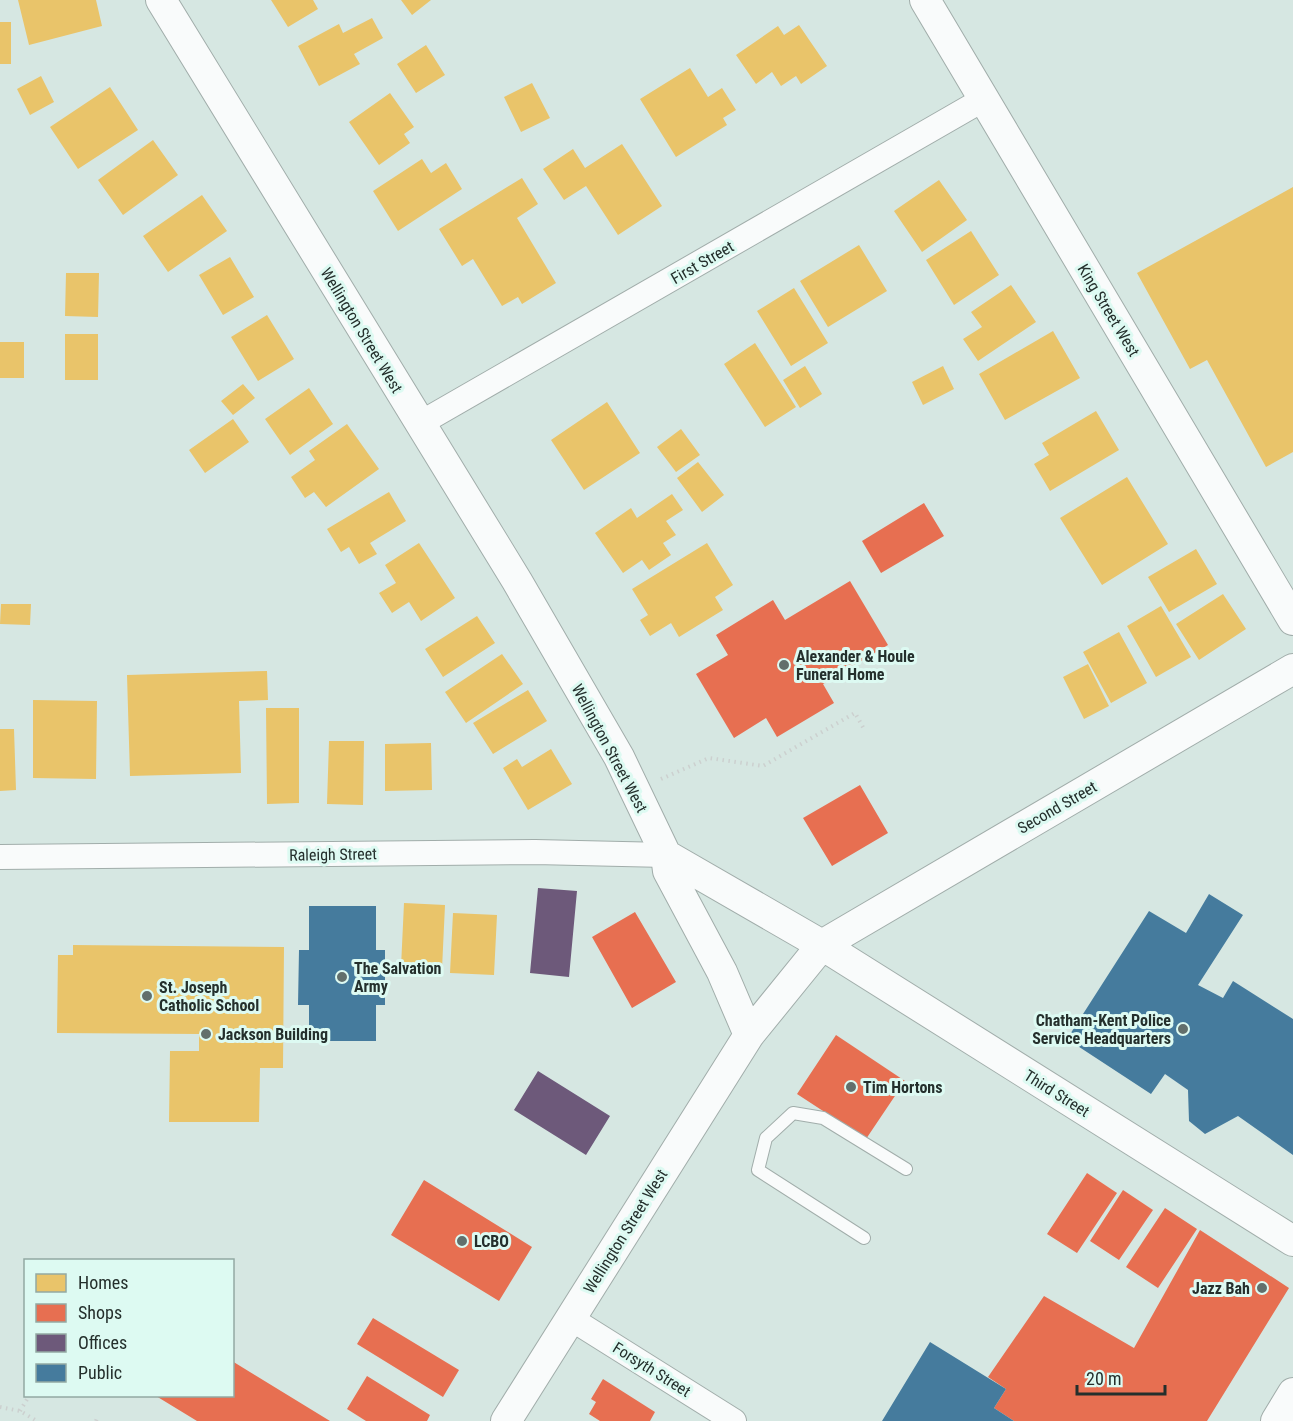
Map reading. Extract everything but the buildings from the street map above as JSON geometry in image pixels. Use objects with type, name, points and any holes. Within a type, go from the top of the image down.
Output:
[{"type":"street","name":"Wellington Street West","points":[[161,0],[517,581],[619,757],[666,855],[668,871],[722,972],[749,1035]]},
{"type":"street","name":"King Street West","points":[[925,0],[1293,620]]},
{"type":"street","name":"First Street","points":[[419,424],[984,99]]},
{"type":"street","name":"Second Street","points":[[822,945],[1293,669]]},
{"type":"street","name":"Raleigh Street","points":[[0,857],[535,852],[666,855]]},
{"type":"street","points":[[666,855],[822,945]]},
{"type":"street","name":"Wellington Street West","points":[[506,1421],[749,1035],[822,945]]},
{"type":"street","name":"Third Street","points":[[822,945],[1293,1241]]},
{"type":"street","name":"Forsyth Street","points":[[570,1317],[734,1421]]},
{"type":"street","points":[[1276,1421],[1293,1393]]},
{"type":"lane","points":[[864,1238],[758,1170],[766,1138],[793,1113],[823,1118],[906,1169]]},
{"type":"path","points":[[660,780],[709,758],[763,766],[855,713],[864,729]]},
{"type":"path","points":[[20,1411],[28,1397]]},
{"type":"path","points":[[0,1407],[20,1411],[37,1421]]},
{"type":"place","name":"Alexander & Houle Funeral Home","points":[[784,665]]},
{"type":"place","name":"The Salvation Army","points":[[342,977]]},
{"type":"place","name":"St. Joseph Catholic School","points":[[147,996]]},
{"type":"place","name":"Chatham-Kent Police Service Headquarters","points":[[1183,1029]]},
{"type":"place","name":"Jackson Building","points":[[206,1034]]},
{"type":"place","name":"Tim Hortons","points":[[851,1087]]},
{"type":"place","name":"LCBO","points":[[462,1241]]},
{"type":"place","name":"Jazz Bah","points":[[1262,1288]]}]
